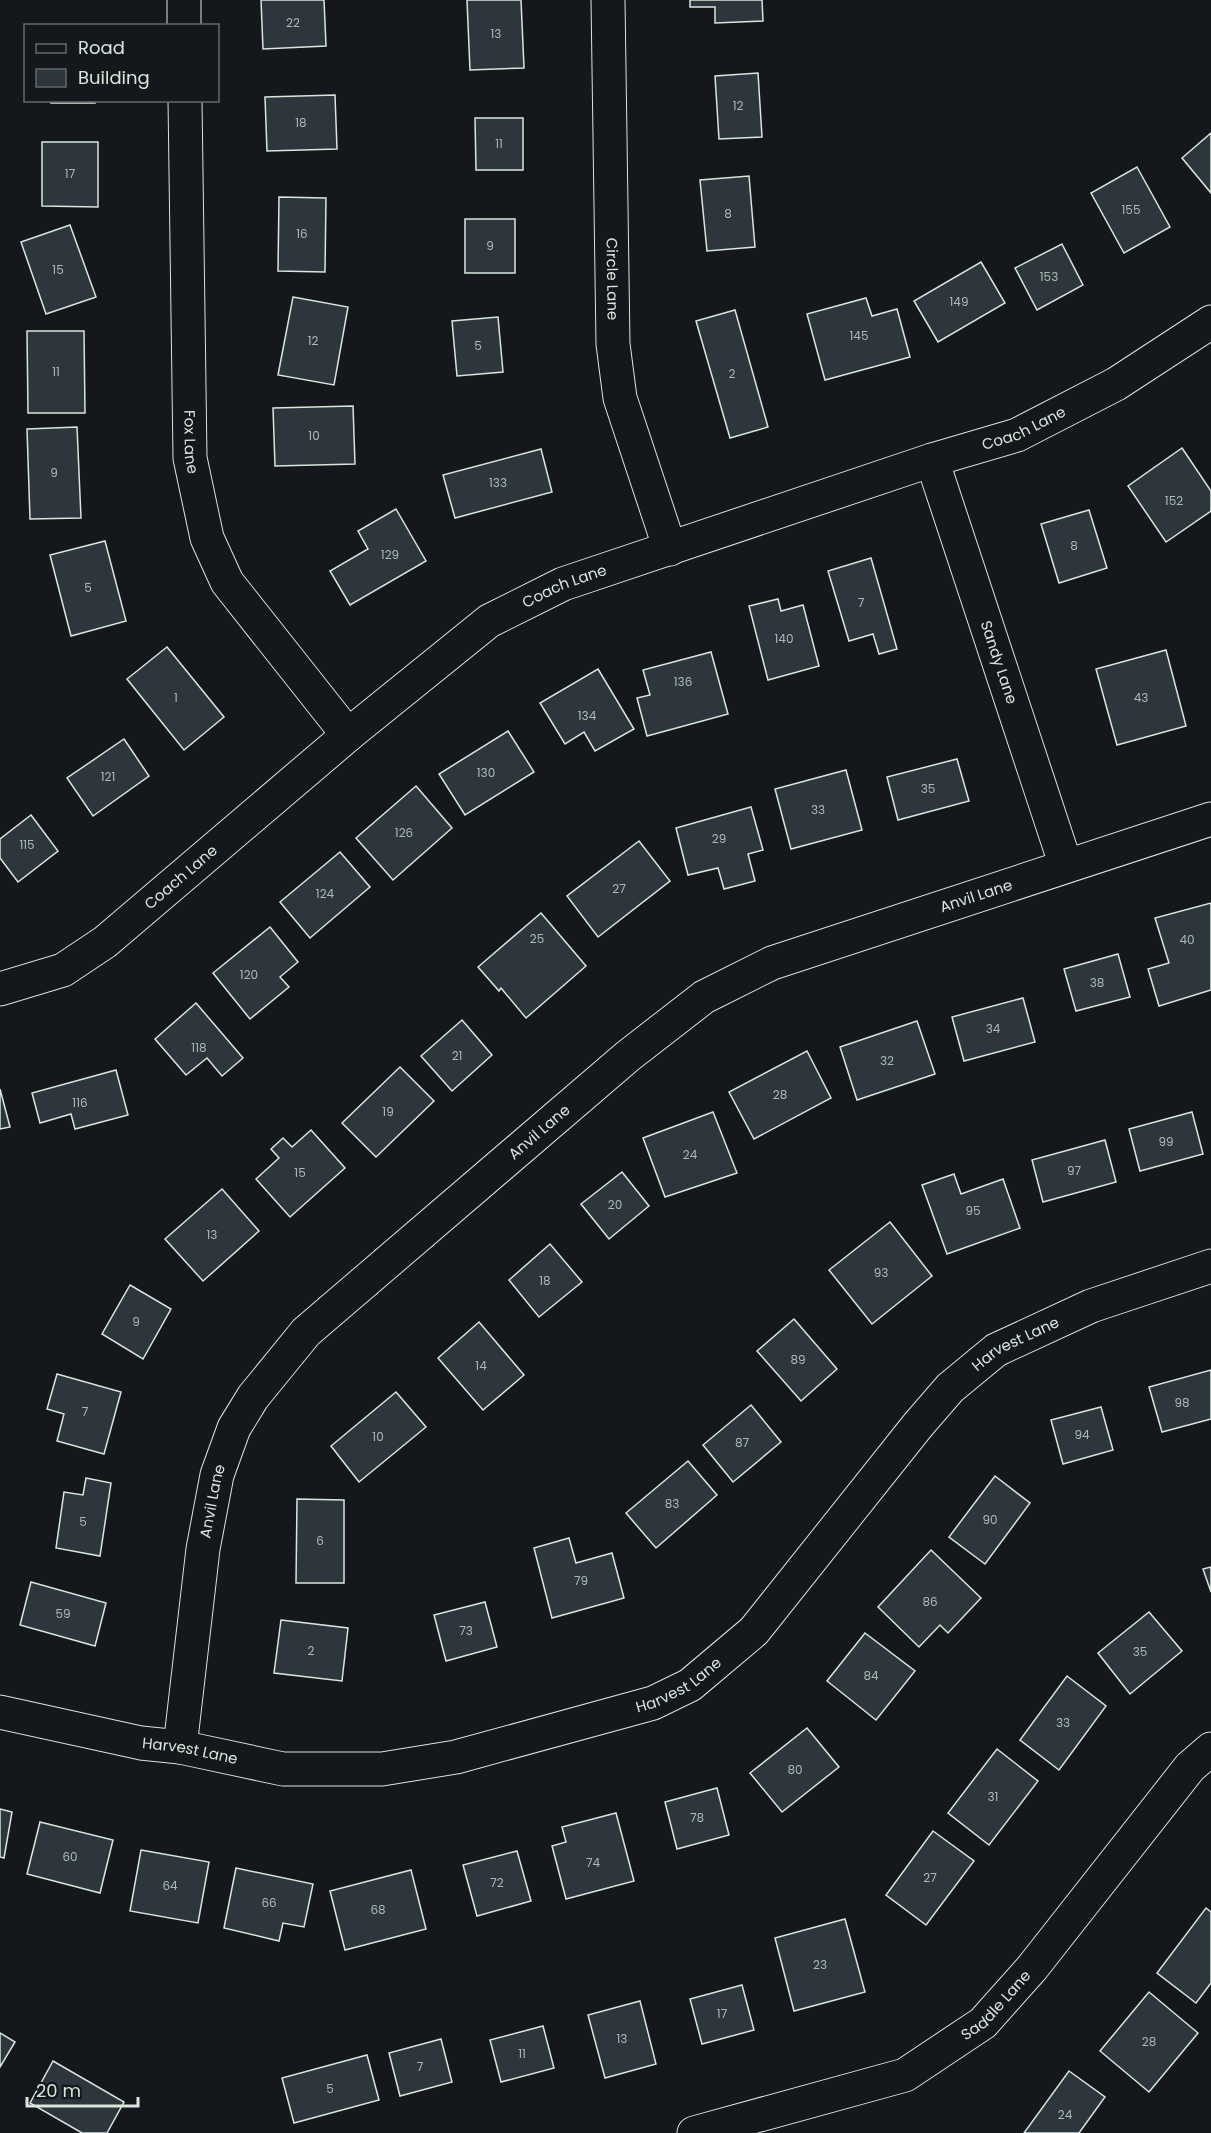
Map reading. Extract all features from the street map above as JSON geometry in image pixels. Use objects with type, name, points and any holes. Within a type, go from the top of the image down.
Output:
[{"type":"street","points":[[184,0],[184,24]]},
{"type":"street","name":"Circle Lane","points":[[608,0],[613,344],[620,398],[670,549]]},
{"type":"street","name":"Fox Lane","points":[[185,102],[190,458],[207,538],[227,582],[348,735]]},
{"type":"street","name":"Coach Lane","points":[[0,989],[63,970],[105,942],[348,735],[489,621],[563,584],[932,460],[1017,435],[1116,384],[1211,322]]},
{"type":"street","name":"Sandy Lane","points":[[932,460],[1066,866]]},
{"type":"street","name":"Anvil Lane","points":[[180,1748],[203,1549],[217,1475],[234,1428],[253,1397],[306,1332],[628,1056],[704,997],[772,963],[1211,819]]},
{"type":"street","name":"Harvest Lane","points":[[0,1712],[141,1743],[180,1748],[284,1769],[382,1769],[456,1757],[653,1703],[690,1685],[754,1631],[918,1425],[950,1388],[996,1350],[1091,1306],[1211,1266]]},
{"type":"street","name":"Saddle Lane","points":[[694,2133],[905,2075],[983,2023],[1032,1968],[1190,1767],[1211,1749]]},
{"type":"building","points":[[261,0],[324,0],[326,46],[263,49]]},
{"type":"building","points":[[467,0],[521,0],[524,68],[470,70]]},
{"type":"building","points":[[690,0],[762,0],[763,21],[715,23],[715,7],[690,7]]},
{"type":"building","points":[[758,73],[762,137],[719,139],[715,76]]},
{"type":"building","points":[[335,95],[337,149],[267,151],[265,97]]},
{"type":"building","points":[[51,102],[95,102],[95,103]]},
{"type":"building","points":[[475,118],[523,118],[523,170],[476,170]]},
{"type":"building","points":[[1211,133],[1211,193],[1182,158]]},
{"type":"building","points":[[42,142],[98,142],[98,207],[42,206]]},
{"type":"building","points":[[1137,167],[1170,227],[1124,253],[1091,193]]},
{"type":"building","points":[[749,176],[755,247],[707,251],[700,180]]},
{"type":"building","points":[[279,197],[326,198],[325,272],[278,271]]},
{"type":"building","points":[[465,219],[515,219],[515,273],[465,273]]},
{"type":"building","points":[[70,225],[96,297],[46,314],[21,242]]},
{"type":"building","points":[[1062,244],[1083,285],[1037,310],[1015,268]]},
{"type":"building","points":[[981,262],[1005,303],[938,342],[914,301]]},
{"type":"building","points":[[293,297],[348,307],[334,385],[278,375]]},
{"type":"building","points":[[866,298],[872,316],[897,309],[910,357],[825,380],[807,314]]},
{"type":"building","points":[[735,310],[768,427],[730,438],[696,321]]},
{"type":"building","points":[[498,317],[503,372],[457,376],[452,321]]},
{"type":"building","points":[[27,331],[84,331],[85,413],[28,413]]},
{"type":"building","points":[[353,406],[355,464],[275,466],[273,408]]},
{"type":"building","points":[[77,427],[81,518],[30,519],[27,429]]},
{"type":"building","points":[[1182,448],[1211,491],[1211,511],[1166,542],[1128,486]]},
{"type":"building","points":[[541,449],[552,492],[455,518],[443,475]]},
{"type":"building","points":[[396,509],[426,561],[350,605],[330,571],[368,549],[358,531]]},
{"type":"building","points":[[1089,510],[1107,568],[1059,583],[1041,524]]},
{"type":"building","points":[[105,541],[126,621],[71,636],[50,555]]},
{"type":"building","points":[[871,558],[897,649],[879,654],[873,634],[849,641],[828,571]]},
{"type":"building","points":[[778,599],[781,611],[803,605],[819,666],[768,680],[749,606]]},
{"type":"building","points":[[167,647],[224,717],[184,750],[127,679]]},
{"type":"building","points":[[1166,650],[1186,726],[1117,745],[1096,669]]},
{"type":"building","points":[[711,652],[728,714],[647,736],[637,698],[650,695],[643,670]]},
{"type":"building","points":[[598,669],[634,729],[595,751],[584,732],[565,744],[540,703]]},
{"type":"building","points":[[508,731],[534,772],[465,815],[439,774]]},
{"type":"building","points":[[124,739],[149,776],[93,816],[67,778]]},
{"type":"building","points":[[957,759],[969,801],[898,820],[887,777]]},
{"type":"building","points":[[846,770],[862,830],[791,849],[775,789]]},
{"type":"building","points":[[416,786],[452,828],[393,880],[356,838]]},
{"type":"building","points":[[751,807],[763,850],[748,854],[755,881],[724,889],[718,868],[688,875],[676,828]]},
{"type":"building","points":[[31,815],[58,851],[18,882],[0,858],[0,839]]},
{"type":"building","points":[[639,841],[670,881],[598,937],[567,896]]},
{"type":"building","points":[[340,852],[370,887],[310,938],[280,902]]},
{"type":"building","points":[[1211,903],[1211,990],[1159,1006],[1148,969],[1169,963],[1155,918]]},
{"type":"building","points":[[541,913],[586,966],[526,1018],[501,988],[499,991],[478,967]]},
{"type":"building","points":[[270,927],[298,962],[280,977],[289,987],[250,1019],[213,973]]},
{"type":"building","points":[[1118,954],[1130,997],[1076,1011],[1064,969]]},
{"type":"building","points":[[1023,998],[1035,1042],[964,1061],[952,1017]]},
{"type":"building","points":[[196,1003],[243,1058],[222,1076],[207,1058],[186,1075],[155,1039]]},
{"type":"building","points":[[462,1020],[492,1055],[452,1091],[421,1056]]},
{"type":"building","points":[[917,1021],[935,1074],[857,1100],[840,1047]]},
{"type":"building","points":[[807,1051],[831,1098],[754,1139],[729,1092]]},
{"type":"building","points":[[400,1067],[434,1101],[376,1157],[342,1123]]},
{"type":"building","points":[[116,1070],[128,1115],[75,1129],[71,1114],[40,1123],[32,1093]]},
{"type":"building","points":[[0,1089],[10,1127],[0,1129]]},
{"type":"building","points":[[713,1112],[737,1173],[665,1197],[643,1138]]},
{"type":"building","points":[[1192,1112],[1203,1154],[1140,1171],[1129,1129]]},
{"type":"building","points":[[311,1130],[345,1168],[290,1217],[256,1179],[279,1158],[271,1149],[283,1138],[292,1147]]},
{"type":"building","points":[[1105,1140],[1116,1182],[1043,1202],[1032,1160]]},
{"type":"building","points":[[622,1172],[649,1206],[609,1239],[581,1204]]},
{"type":"building","points":[[954,1174],[961,1194],[1003,1179],[1020,1228],[947,1254],[922,1185]]},
{"type":"building","points":[[222,1189],[259,1231],[203,1281],[165,1239]]},
{"type":"building","points":[[890,1222],[932,1276],[872,1324],[829,1270]]},
{"type":"building","points":[[550,1244],[582,1282],[539,1317],[509,1280]]},
{"type":"building","points":[[130,1285],[171,1309],[143,1359],[102,1334]]},
{"type":"building","points":[[794,1319],[837,1369],[801,1401],[757,1351]]},
{"type":"building","points":[[479,1322],[524,1375],[483,1410],[438,1358]]},
{"type":"building","points":[[1211,1370],[1211,1419],[1162,1432],[1149,1387]]},
{"type":"building","points":[[57,1374],[121,1392],[104,1454],[57,1441],[64,1414],[47,1409]]},
{"type":"building","points":[[396,1392],[426,1427],[359,1482],[331,1446]]},
{"type":"building","points":[[751,1405],[781,1442],[733,1482],[703,1445]]},
{"type":"building","points":[[1101,1407],[1113,1450],[1063,1464],[1051,1420]]},
{"type":"building","points":[[688,1461],[717,1495],[656,1548],[626,1513]]},
{"type":"building","points":[[995,1476],[1030,1503],[985,1564],[949,1537]]},
{"type":"building","points":[[86,1478],[111,1483],[100,1556],[56,1548],[64,1492],[83,1495]]},
{"type":"building","points":[[297,1499],[344,1500],[344,1583],[296,1583]]},
{"type":"building","points":[[569,1538],[576,1563],[612,1553],[624,1598],[552,1618],[534,1548]]},
{"type":"building","points":[[931,1550],[981,1598],[948,1633],[940,1625],[919,1647],[878,1607]]},
{"type":"building","points":[[1211,1567],[1211,1592],[1203,1569]]},
{"type":"building","points":[[31,1582],[106,1603],[95,1646],[20,1625]]},
{"type":"building","points":[[485,1602],[497,1647],[446,1661],[434,1615]]},
{"type":"building","points":[[1149,1612],[1182,1651],[1130,1694],[1098,1653]]},
{"type":"building","points":[[281,1620],[348,1628],[342,1681],[274,1673]]},
{"type":"building","points":[[865,1633],[915,1671],[876,1720],[827,1681]]},
{"type":"building","points":[[1067,1676],[1106,1706],[1059,1770],[1020,1740]]},
{"type":"building","points":[[807,1728],[839,1767],[782,1812],[750,1773]]},
{"type":"building","points":[[997,1749],[1038,1781],[989,1845],[948,1813]]},
{"type":"building","points":[[717,1788],[729,1835],[677,1849],[665,1802]]},
{"type":"building","points":[[0,1809],[12,1812],[4,1858],[0,1857]]},
{"type":"building","points":[[616,1813],[634,1881],[566,1899],[552,1846],[566,1842],[562,1827]]},
{"type":"building","points":[[40,1822],[113,1840],[100,1893],[27,1874]]},
{"type":"building","points":[[933,1831],[974,1861],[926,1925],[886,1895]]},
{"type":"building","points":[[141,1850],[209,1862],[198,1923],[130,1911]]},
{"type":"building","points":[[517,1851],[531,1901],[477,1916],[463,1865]]},
{"type":"building","points":[[236,1868],[313,1884],[304,1927],[283,1923],[279,1941],[224,1928]]},
{"type":"building","points":[[411,1870],[426,1929],[345,1950],[330,1891]]},
{"type":"building","points":[[1206,1908],[1211,1912],[1211,1983],[1196,2003],[1157,1973]]},
{"type":"building","points":[[845,1919],[865,1992],[794,2011],[775,1938]]},
{"type":"building","points":[[742,1985],[754,2030],[702,2044],[690,1999]]},
{"type":"building","points":[[1149,1992],[1198,2033],[1149,2092],[1100,2051]]},
{"type":"building","points":[[640,2001],[656,2064],[605,2078],[588,2015]]},
{"type":"building","points":[[543,2026],[554,2068],[501,2082],[490,2040]]},
{"type":"building","points":[[0,2033],[15,2042],[0,2067]]},
{"type":"building","points":[[441,2039],[452,2082],[400,2096],[389,2053]]},
{"type":"building","points":[[367,2055],[379,2100],[294,2123],[282,2078]]},
{"type":"building","points":[[53,2061],[124,2102],[107,2133],[82,2133],[30,2103]]},
{"type":"building","points":[[1069,2071],[1105,2097],[1079,2133],[1024,2133]]}]
